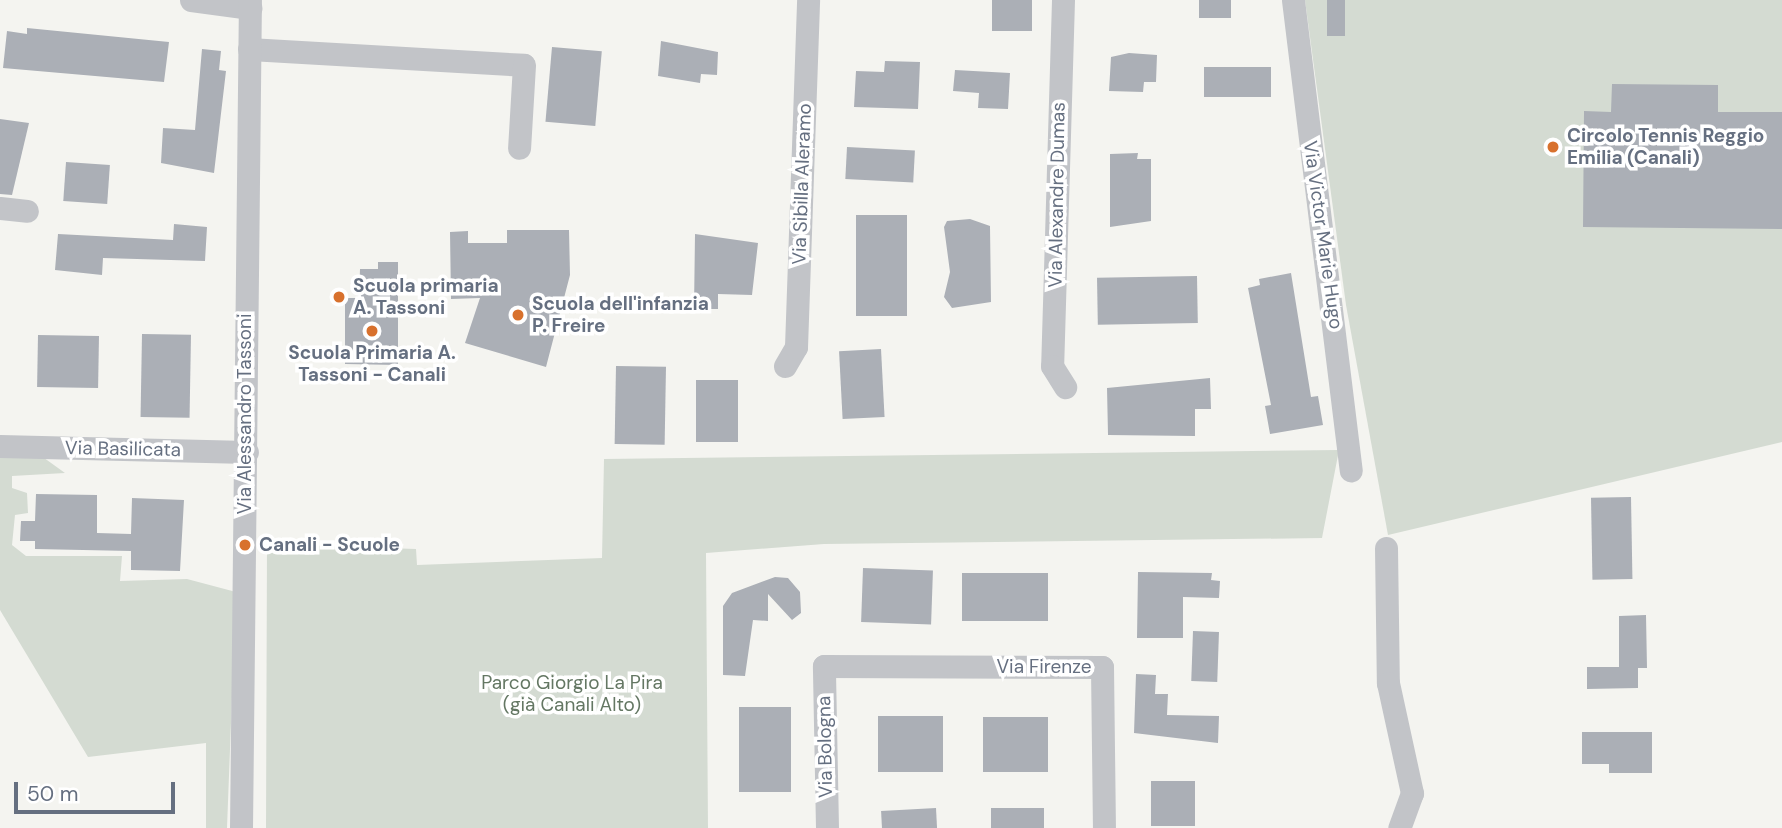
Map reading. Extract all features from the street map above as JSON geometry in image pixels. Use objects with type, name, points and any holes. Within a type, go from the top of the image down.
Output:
[{"type":"street","points":[[191,0],[250,4]]},
{"type":"street","name":"Via Sibilla Aleramo","points":[[785,366],[796,347],[808,0]]},
{"type":"street","name":"Via Alexandre Dumas","points":[[1063,0],[1052,366],[1065,387]]},
{"type":"street","name":"Via Victor Marie Hugo","points":[[1293,0],[1351,470]]},
{"type":"street","name":"Via Alessandro Tassoni","points":[[241,828],[250,4]]},
{"type":"street","points":[[249,49],[524,65],[519,148]]},
{"type":"street","points":[[0,208],[27,211]]},
{"type":"street","name":"Via Basilicata","points":[[0,446],[247,452]]},
{"type":"street","points":[[1386,548],[1388,683],[1412,793],[1399,828]]},
{"type":"street","name":"Via Bologna","points":[[824,666],[827,828]]},
{"type":"street","name":"Via Firenze","points":[[824,666],[1102,667],[1104,828]]},
{"type":"green space","name":"Circolo Tennis Reggio Emilia (Canali)","points":[[1305,0],[1782,0],[1782,442],[1388,535],[1346,305]]},
{"type":"green space","name":"Parco Giorgio La Pira (già Canali Alto)","points":[[1339,450],[1322,538],[824,544],[706,553],[708,828],[266,828],[267,544],[416,549],[417,565],[602,558],[604,459]]},
{"type":"green space","points":[[0,453],[40,455],[65,473],[12,476],[12,488],[27,493],[28,513],[15,515],[12,545],[26,556],[122,556],[120,581],[187,579],[236,592],[227,828],[206,828],[206,743],[88,757],[0,610]]},
{"type":"building","points":[[992,0],[1032,0],[1032,31],[992,31]]},
{"type":"building","points":[[1199,0],[1231,0],[1231,18],[1199,18]]},
{"type":"building","points":[[1327,0],[1345,0],[1345,36],[1327,36]]},
{"type":"building","points":[[27,28],[169,42],[164,82],[3,68],[7,31],[27,34]]},
{"type":"building","points":[[661,41],[718,52],[717,75],[701,74],[700,83],[658,76]]},
{"type":"building","points":[[552,47],[602,51],[595,126],[545,122]]},
{"type":"building","points":[[202,49],[221,51],[219,70],[226,71],[214,173],[161,163],[163,128],[195,130]]},
{"type":"building","points":[[1129,53],[1157,55],[1156,82],[1144,82],[1143,92],[1109,91],[1111,57]]},
{"type":"building","points":[[885,61],[920,62],[918,109],[854,107],[856,71],[884,72]]},
{"type":"building","points":[[1204,67],[1271,67],[1271,97],[1204,97]]},
{"type":"building","points":[[955,70],[1010,73],[1008,109],[978,108],[979,93],[953,91]]},
{"type":"building","points":[[1612,84],[1718,85],[1718,112],[1782,112],[1782,229],[1583,227],[1584,111],[1611,112]]},
{"type":"building","points":[[0,119],[29,123],[12,195],[0,194]]},
{"type":"building","points":[[847,147],[915,151],[913,183],[845,179]]},
{"type":"building","points":[[1138,153],[1137,159],[1151,159],[1151,221],[1110,227],[1110,154]]},
{"type":"building","points":[[66,162],[110,165],[107,204],[63,201]]},
{"type":"building","points":[[856,215],[907,215],[907,316],[856,316]]},
{"type":"building","points":[[970,219],[990,226],[991,302],[952,308],[944,297],[950,272],[944,227],[947,221]]},
{"type":"building","points":[[174,224],[207,227],[205,261],[103,258],[102,275],[55,270],[58,234],[173,240]]},
{"type":"building","points":[[507,230],[569,230],[570,275],[546,367],[465,343],[480,298],[451,299],[450,232],[468,231],[468,243],[507,243]]},
{"type":"building","points":[[695,234],[758,243],[752,295],[718,294],[718,309],[694,309]]},
{"type":"building","name":"Scuola Primaria A. Tassoni - Canali","points":[[378,262],[398,262],[398,365],[345,364],[345,298],[359,298],[360,269],[378,269]]},
{"type":"building","points":[[1291,273],[1311,397],[1318,396],[1323,425],[1270,434],[1265,406],[1271,405],[1248,288],[1260,285],[1259,279]]},
{"type":"building","points":[[1197,276],[1198,323],[1098,325],[1097,278]]},
{"type":"building","points":[[142,334],[191,335],[190,418],[141,417]]},
{"type":"building","points":[[38,335],[99,336],[98,388],[37,387]]},
{"type":"building","points":[[881,349],[885,417],[843,419],[839,351]]},
{"type":"building","points":[[616,366],[666,367],[665,445],[615,444]]},
{"type":"building","points":[[1210,378],[1211,409],[1195,409],[1195,436],[1108,435],[1107,388]]},
{"type":"building","points":[[696,380],[738,380],[738,442],[696,442]]},
{"type":"building","points":[[36,494],[97,495],[97,533],[131,534],[132,498],[184,500],[180,571],[131,570],[131,551],[35,549],[35,541],[20,541],[21,521],[35,521]]},
{"type":"building","points":[[1631,497],[1632,579],[1592,580],[1591,498]]},
{"type":"building","points":[[863,568],[933,570],[931,624],[861,622]]},
{"type":"building","points":[[1138,572],[1212,573],[1211,580],[1220,581],[1219,598],[1183,597],[1183,638],[1137,638]]},
{"type":"building","points":[[962,573],[1048,573],[1048,621],[962,621]]},
{"type":"building","points":[[775,577],[788,578],[800,592],[801,613],[792,620],[768,594],[768,621],[753,620],[745,676],[723,675],[723,606],[732,593]]},
{"type":"building","points":[[1646,615],[1647,668],[1638,668],[1638,688],[1587,689],[1587,667],[1619,667],[1619,616]]},
{"type":"building","points":[[1193,631],[1219,632],[1217,682],[1191,681]]},
{"type":"building","points":[[1136,674],[1156,675],[1155,694],[1168,694],[1167,715],[1219,716],[1218,743],[1134,733]]},
{"type":"building","points":[[739,707],[791,707],[791,792],[739,792]]},
{"type":"building","points":[[878,716],[943,716],[943,772],[878,772]]},
{"type":"building","points":[[983,717],[1048,717],[1048,772],[983,772]]},
{"type":"building","points":[[1582,732],[1652,732],[1652,773],[1609,773],[1609,764],[1582,764]]},
{"type":"building","points":[[1151,781],[1195,781],[1195,826],[1151,826]]},
{"type":"building","points":[[936,808],[937,828],[882,828],[881,811]]},
{"type":"building","points":[[991,808],[1044,808],[1044,828],[991,828]]},
{"type":"place","name":"Circolo Tennis Reggio Emilia (Canali)","points":[[1553,147]]},
{"type":"place","name":"Scuola primaria A. Tassoni","points":[[339,297]]},
{"type":"place","name":"Scuola dell'infanzia P. Freire","points":[[518,315]]},
{"type":"place","name":"Scuola Primaria A. Tassoni - Canali","points":[[372,331]]},
{"type":"place","name":"Canali - Scuole","points":[[245,545]]}]
